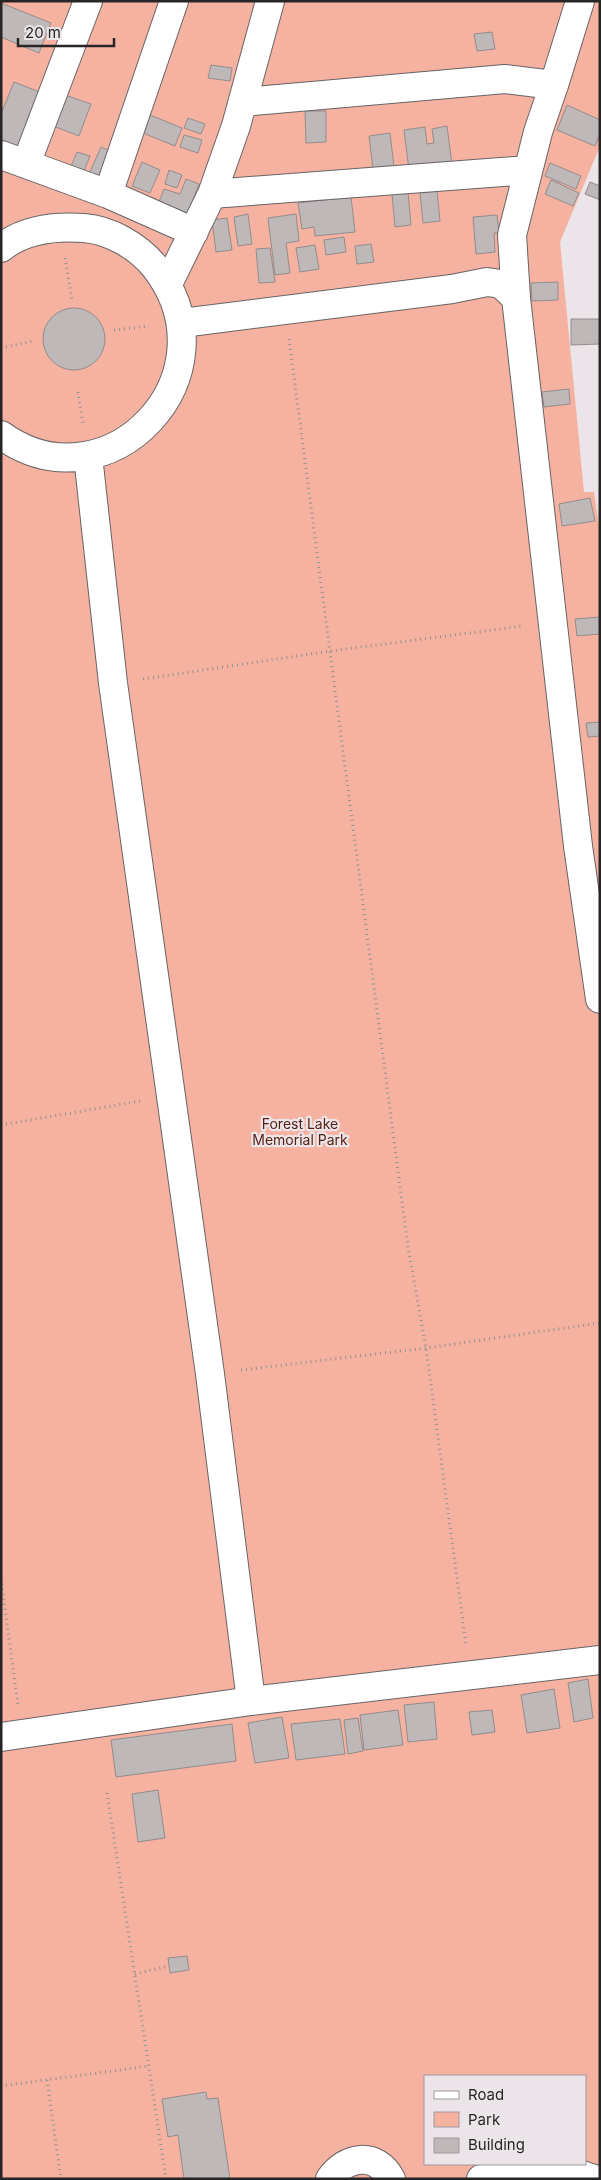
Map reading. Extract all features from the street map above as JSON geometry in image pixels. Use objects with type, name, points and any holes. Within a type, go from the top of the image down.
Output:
[{"type":"lane","points":[[88,1],[14,159],[108,194],[194,232]]},
{"type":"lane","points":[[108,194],[174,1]]},
{"type":"lane","points":[[168,284],[212,194],[243,102],[270,1]]},
{"type":"lane","points":[[580,1],[538,132],[512,235],[516,298],[578,846],[600,999]]},
{"type":"lane","points":[[243,102],[504,79],[554,86]]},
{"type":"lane","points":[[212,194],[528,170]]},
{"type":"lane","points":[[1,248],[32,232],[60,226],[92,228],[122,240],[148,258],[168,284],[182,323],[182,359],[170,393],[150,422],[122,444],[88,456],[51,457],[16,446],[1,435]]},
{"type":"lane","points":[[182,323],[285,312],[452,289],[486,282],[501,284],[516,298]]},
{"type":"lane","points":[[88,456],[113,684],[210,1374],[251,1701]]},
{"type":"lane","points":[[12,1735],[251,1701],[600,1660]]},
{"type":"lane","points":[[330,2179],[338,2168],[344,2164],[363,2159],[376,2163],[387,2172],[391,2179]]},
{"type":"lane","points":[[480,2179],[576,2173],[594,2179]]},
{"type":"path","points":[[60,226],[72,300]]},
{"type":"path","points":[[285,312],[407,1237],[426,1348],[470,1676]]},
{"type":"path","points":[[1,348],[33,341]]},
{"type":"path","points":[[113,684],[331,651],[554,623]]},
{"type":"path","points":[[1,1125],[171,1096]]},
{"type":"path","points":[[210,1374],[426,1348],[600,1323]]},
{"type":"path","points":[[1,1579],[12,1735]]},
{"type":"path","points":[[107,1793],[166,2179]]},
{"type":"path","points":[[135,1974],[169,1966]]},
{"type":"path","points":[[1,2086],[149,2066]]},
{"type":"path","points":[[47,2080],[61,2179]]},
{"type":"green space","name":"Forest Lake Memorial Park","points":[[1,1],[600,1],[600,146],[560,242],[584,492],[594,492],[600,532],[600,2179],[1,2179]]},
{"type":"building","points":[[1,3],[51,23],[39,53],[1,37]]},
{"type":"building","points":[[492,32],[495,49],[477,51],[474,34]]},
{"type":"building","points":[[211,65],[232,68],[230,81],[208,78]]},
{"type":"building","points":[[14,82],[42,93],[23,142],[20,140],[16,151],[1,146],[1,114]]},
{"type":"building","points":[[59,93],[91,104],[79,136],[48,124]]},
{"type":"building","points":[[567,105],[600,120],[600,134],[595,146],[557,130]]},
{"type":"building","points":[[305,111],[326,111],[326,142],[306,143]]},
{"type":"building","points":[[150,115],[182,128],[175,146],[143,133]]},
{"type":"building","points":[[188,118],[205,124],[201,134],[184,128]]},
{"type":"building","points":[[447,126],[452,165],[409,170],[404,130],[425,127],[427,144],[434,143],[432,129]]},
{"type":"building","points":[[390,133],[394,167],[373,170],[369,136]]},
{"type":"building","points":[[184,135],[202,140],[198,153],[180,147]]},
{"type":"building","points":[[101,147],[110,151],[97,180],[88,176]]},
{"type":"building","points":[[77,152],[90,156],[82,176],[69,171]]},
{"type":"building","points":[[142,162],[160,170],[150,193],[132,186]]},
{"type":"building","points":[[550,163],[581,176],[576,189],[545,176]]},
{"type":"building","points":[[169,170],[182,175],[177,188],[165,184]]},
{"type":"building","points":[[186,179],[199,184],[186,218],[157,207],[164,189],[180,194]]},
{"type":"building","points":[[551,180],[579,193],[573,206],[545,194]]},
{"type":"building","points":[[590,182],[600,186],[600,200],[585,194]]},
{"type":"building","points":[[437,191],[440,221],[423,223],[420,193]]},
{"type":"building","points":[[408,192],[411,225],[395,227],[392,194]]},
{"type":"building","points":[[351,197],[355,232],[315,236],[314,227],[302,229],[298,203]]},
{"type":"building","points":[[248,214],[252,244],[238,246],[234,217]]},
{"type":"building","points":[[296,214],[299,241],[286,243],[290,273],[275,275],[268,218]]},
{"type":"building","points":[[497,215],[499,233],[494,233],[495,252],[476,254],[473,217]]},
{"type":"building","points":[[227,218],[232,250],[216,252],[212,220]]},
{"type":"building","points":[[344,237],[346,252],[326,255],[324,240]]},
{"type":"building","points":[[371,244],[374,262],[357,264],[355,246]]},
{"type":"building","points":[[315,245],[319,269],[300,272],[296,248]]},
{"type":"building","points":[[270,248],[275,282],[259,283],[256,249]]},
{"type":"building","points":[[558,282],[558,300],[532,301],[531,283]]},
{"type":"building","points":[[74,308],[91,313],[96,317],[100,322],[105,339],[100,356],[96,361],[91,365],[74,370],[57,365],[52,361],[48,356],[43,339],[48,322],[52,317],[57,313]]},
{"type":"building","points":[[571,319],[600,319],[600,344],[571,345]]},
{"type":"building","points":[[569,389],[570,404],[544,407],[542,392]]},
{"type":"building","points":[[590,498],[595,521],[562,526],[559,504]]},
{"type":"building","points":[[600,617],[600,634],[577,636],[575,619]]},
{"type":"building","points":[[600,722],[600,736],[588,737],[586,723]]},
{"type":"building","points":[[588,1679],[593,1718],[574,1722],[568,1683]]},
{"type":"building","points":[[554,1689],[560,1728],[527,1733],[521,1695]]},
{"type":"building","points":[[434,1702],[437,1739],[408,1742],[404,1705]]},
{"type":"building","points":[[398,1710],[403,1745],[364,1750],[360,1715]]},
{"type":"building","points":[[492,1710],[495,1732],[472,1735],[469,1712]]},
{"type":"building","points":[[282,1717],[289,1758],[255,1763],[248,1723]]},
{"type":"building","points":[[358,1718],[363,1751],[348,1754],[344,1720]]},
{"type":"building","points":[[340,1719],[345,1754],[296,1760],[291,1724]]},
{"type":"building","points":[[232,1724],[236,1761],[116,1777],[111,1740]]},
{"type":"building","points":[[158,1790],[165,1838],[138,1842],[132,1794]]},
{"type":"building","points":[[187,1956],[189,1970],[170,1973],[168,1958]]},
{"type":"building","points":[[206,2092],[207,2099],[218,2098],[230,2179],[184,2179],[178,2135],[168,2137],[162,2099]]}]
